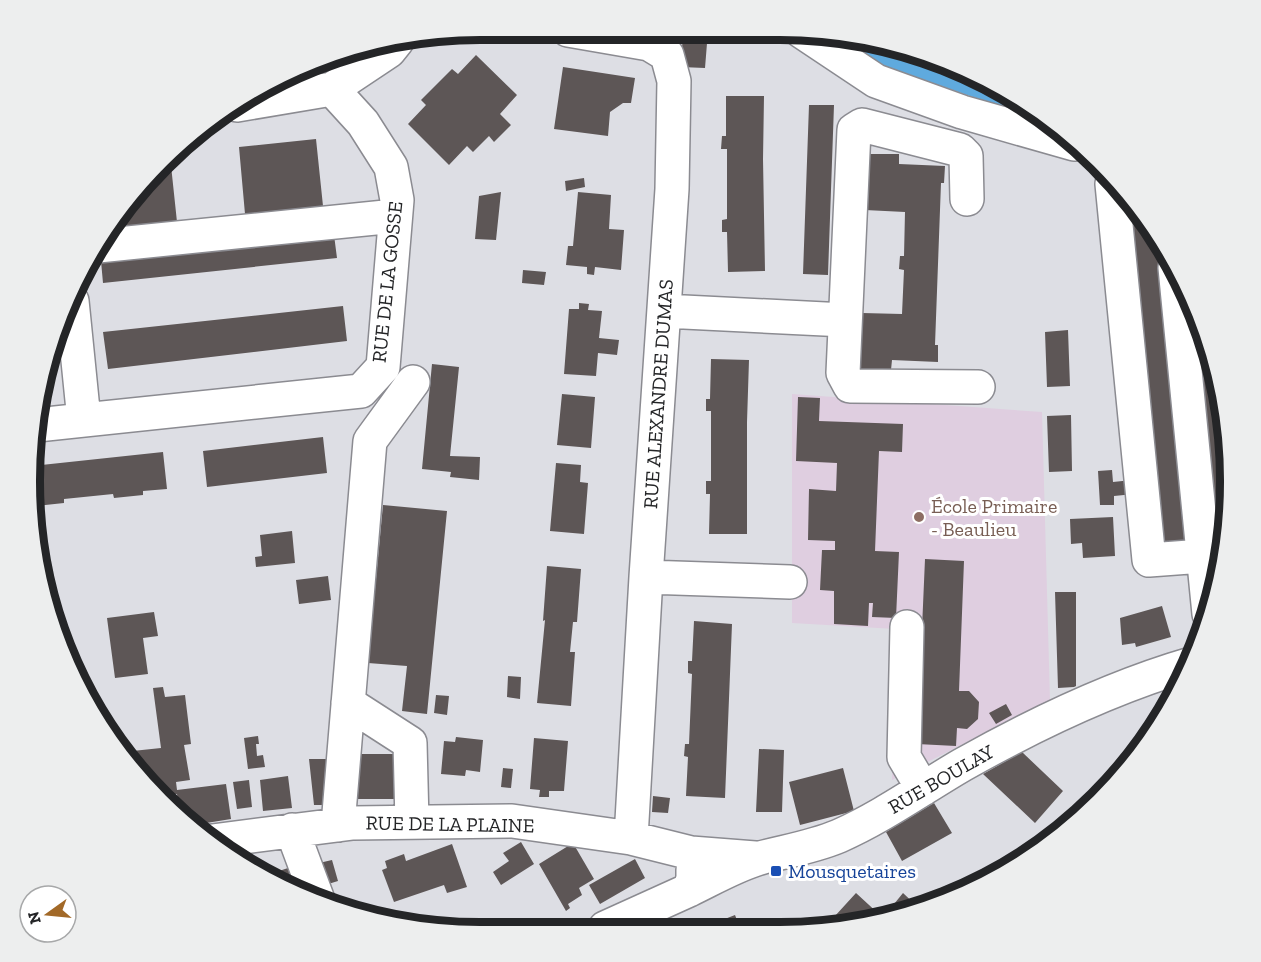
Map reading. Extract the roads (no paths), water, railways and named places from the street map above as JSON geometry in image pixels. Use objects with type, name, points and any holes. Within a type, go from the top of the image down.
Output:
[{"type":"street","name":"RUE ALEXANDRE DUMAS","points":[[626,40],[649,44],[670,43],[674,81],[672,189],[631,838]]},
{"type":"street","points":[[817,42],[876,81],[962,112],[1057,139]]},
{"type":"street","points":[[259,101],[332,89],[390,50]]},
{"type":"street","name":"RUE DE LA GOSSE","points":[[44,424],[361,391],[382,367],[397,200],[391,168],[363,123],[332,89]]},
{"type":"street","points":[[967,199],[966,156],[960,150],[862,125],[854,130],[843,373],[849,386],[978,387]]},
{"type":"street","points":[[1113,193],[1149,560],[1203,556]]},
{"type":"street","points":[[110,245],[395,216]]},
{"type":"street","points":[[1177,291],[1206,589]]},
{"type":"street","points":[[664,311],[845,320]]},
{"type":"street","points":[[73,314],[84,420]]},
{"type":"street","points":[[338,825],[370,441],[413,382]]},
{"type":"street","points":[[646,577],[790,582]]},
{"type":"street","points":[[908,627],[904,757],[923,789]]},
{"type":"street","name":"RUE BOULAY","points":[[618,922],[758,859],[804,849],[838,836],[876,818],[962,765],[1027,731],[1146,677],[1179,667]]},
{"type":"street","points":[[348,703],[410,743],[412,822]]},
{"type":"street","name":"RUE DE LA PLAINE","points":[[225,839],[353,823],[512,821],[631,838],[692,853],[758,859]]},
{"type":"street","points":[[292,830],[314,889]]},
{"type":"street","points":[[689,890],[693,879],[692,853]]},
{"type":"water","points":[[847,46],[894,56],[949,74],[1020,112],[1013,111],[884,66]]},
{"type":"place","name":"École Primaire - Beaulieu","points":[[919,517]]},
{"type":"place","name":"Mousquetaires","points":[[776,871]]}]
